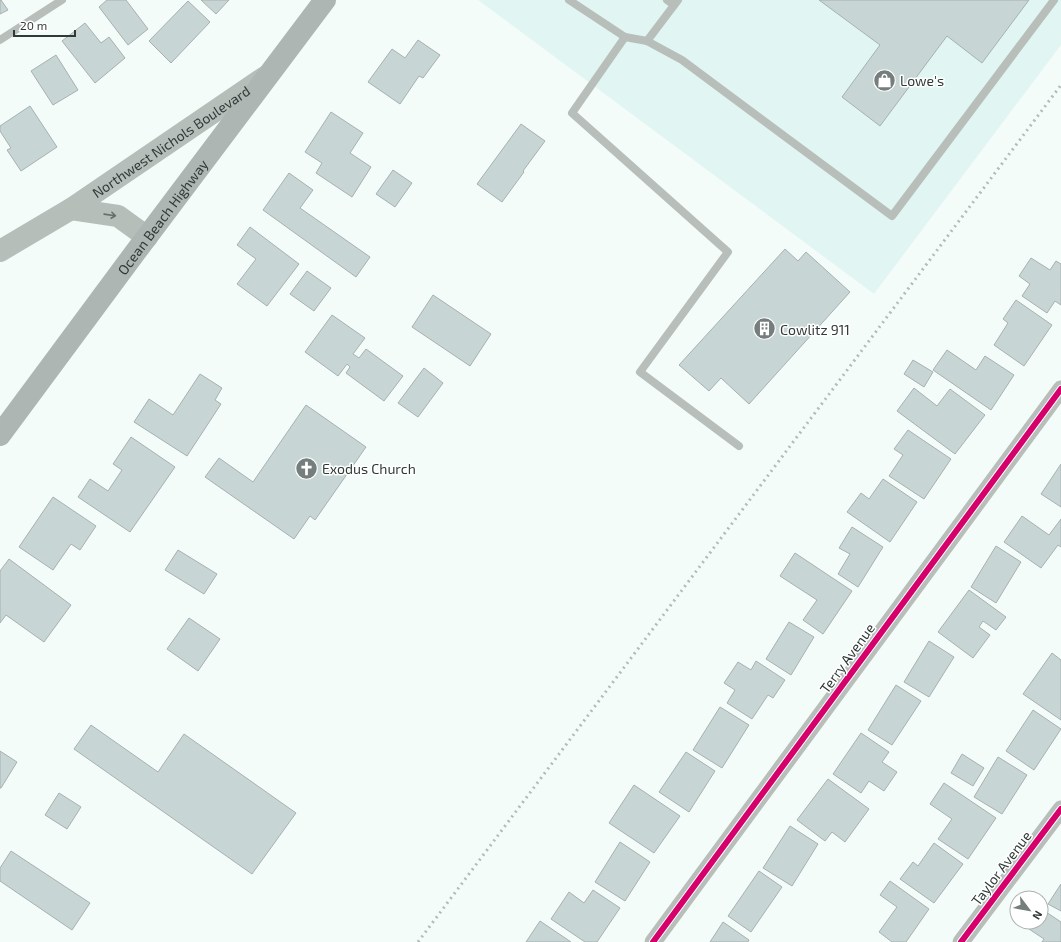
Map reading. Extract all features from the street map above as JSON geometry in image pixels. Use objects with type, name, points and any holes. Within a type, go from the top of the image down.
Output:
[{"type":"main road","name":"Ocean Beach Highway","points":[[0,435],[325,0]]},
{"type":"main road","name":"Northwest Nichols Boulevard","points":[[0,251],[72,209],[269,74]]},
{"type":"main road","name":"Northwest Nichols Boulevard","points":[[72,209],[118,216],[147,237]]},
{"type":"street","name":"Terry Avenue","points":[[653,942],[1061,389]]},
{"type":"street","name":"Taylor Avenue","points":[[961,942],[1061,809]]},
{"type":"lane","points":[[0,40],[62,0]]},
{"type":"lane","points":[[569,0],[625,38],[647,41],[682,60],[892,216],[1054,0]]},
{"type":"lane","points":[[647,41],[673,2]]},
{"type":"lane","points":[[625,38],[572,113],[728,252],[640,372],[739,446]]},
{"type":"shaded area","points":[[478,0],[1061,0],[1061,45],[874,294]]},
{"type":"building","points":[[0,0],[8,10],[0,14]]},
{"type":"building","points":[[107,0],[126,0],[148,29],[128,45],[99,7]]},
{"type":"building","points":[[201,0],[229,0],[216,14]]},
{"type":"building","name":"Lowe's","points":[[819,0],[1029,0],[982,63],[947,36],[880,126],[842,97],[880,45]]},
{"type":"building","points":[[188,1],[210,22],[171,63],[149,41]]},
{"type":"building","points":[[85,23],[101,43],[109,37],[125,58],[95,83],[62,41]]},
{"type":"building","points":[[418,40],[440,55],[423,78],[419,76],[400,104],[368,82],[392,49],[405,58]]},
{"type":"building","points":[[56,55],[78,90],[53,105],[31,71]]},
{"type":"building","points":[[30,106],[57,147],[21,171],[7,150],[11,148],[0,131],[0,126]]},
{"type":"building","points":[[331,112],[363,133],[350,153],[371,167],[352,197],[316,173],[322,163],[305,152]]},
{"type":"building","points":[[521,124],[545,141],[502,202],[477,184]]},
{"type":"building","points":[[393,170],[412,183],[395,207],[376,194]]},
{"type":"building","points":[[289,173],[313,190],[300,208],[370,257],[356,277],[263,210]]},
{"type":"building","points":[[250,227],[299,264],[267,306],[237,284],[256,259],[237,245]]},
{"type":"building","name":"Cowlitz 911","points":[[785,249],[798,261],[806,252],[850,292],[749,404],[721,378],[709,391],[679,365]]},
{"type":"building","points":[[1031,258],[1050,270],[1056,261],[1061,264],[1061,305],[1055,301],[1047,313],[1022,296],[1030,284],[1019,276]]},
{"type":"building","points":[[307,271],[331,288],[314,311],[290,294]]},
{"type":"building","points":[[433,295],[491,334],[470,366],[412,327]]},
{"type":"building","points":[[1016,300],[1052,325],[1024,366],[994,345],[1008,323],[1003,319]]},
{"type":"building","points":[[332,315],[365,338],[353,354],[359,358],[366,349],[403,376],[384,401],[346,373],[350,367],[347,364],[338,376],[305,352]]},
{"type":"building","points":[[947,350],[976,370],[985,356],[1014,375],[991,410],[933,370]]},
{"type":"building","points":[[913,360],[933,372],[924,387],[904,374]]},
{"type":"building","points":[[424,368],[443,383],[418,417],[398,403]]},
{"type":"building","points":[[200,374],[222,388],[215,400],[221,404],[187,456],[134,422],[149,399],[173,415]]},
{"type":"building","points":[[914,388],[937,406],[950,389],[985,415],[955,454],[897,411]]},
{"type":"building","name":"Exodus Church","points":[[306,405],[366,447],[315,520],[310,516],[294,539],[205,477],[219,458],[253,482]]},
{"type":"building","points":[[908,430],[951,459],[924,499],[889,476],[903,455],[894,449]]},
{"type":"building","points":[[131,437],[175,467],[130,532],[78,497],[90,479],[108,491],[122,470],[113,464]]},
{"type":"building","points":[[1061,464],[1061,507],[1041,494]]},
{"type":"building","points":[[883,479],[917,502],[890,542],[847,512],[861,493],[869,499]]},
{"type":"building","points":[[53,497],[96,526],[80,550],[71,544],[53,570],[19,547]]},
{"type":"building","points":[[1022,516],[1049,535],[1061,519],[1061,547],[1058,545],[1041,568],[1004,542]]},
{"type":"building","points":[[852,527],[883,547],[858,587],[838,574],[850,554],[839,548]]},
{"type":"building","points":[[996,546],[1021,562],[996,603],[971,587]]},
{"type":"building","points":[[178,550],[217,574],[204,594],[165,570]]},
{"type":"building","points":[[795,553],[852,591],[823,634],[803,620],[817,600],[780,576]]},
{"type":"building","points":[[9,559],[71,605],[44,642],[6,615],[0,623],[0,571]]},
{"type":"building","points":[[969,590],[1006,617],[996,630],[983,621],[979,627],[990,635],[973,658],[938,632]]},
{"type":"building","points":[[189,618],[220,639],[198,671],[167,649]]},
{"type":"building","points":[[789,622],[814,637],[791,675],[766,659]]},
{"type":"building","points":[[929,641],[954,657],[929,697],[904,682]]},
{"type":"building","points":[[1052,653],[1061,660],[1061,720],[1023,694]]},
{"type":"building","points":[[756,661],[785,680],[773,698],[768,695],[752,719],[727,703],[735,690],[724,683],[738,662],[751,670]]},
{"type":"building","points":[[896,685],[921,701],[892,745],[868,730]]},
{"type":"building","points":[[720,707],[749,725],[722,768],[693,750]]},
{"type":"building","points":[[1033,710],[1061,729],[1034,770],[1006,751]]},
{"type":"building","points":[[91,725],[158,772],[184,734],[296,813],[252,874],[74,749]]},
{"type":"building","points":[[861,733],[889,752],[882,762],[897,772],[884,791],[869,781],[861,793],[833,774]]},
{"type":"building","points":[[0,751],[17,762],[1,788],[0,788]]},
{"type":"building","points":[[686,752],[715,771],[689,812],[659,792]]},
{"type":"building","points":[[962,754],[984,768],[973,786],[951,773]]},
{"type":"building","points":[[998,757],[1027,775],[1002,814],[974,797]]},
{"type":"building","points":[[828,779],[869,809],[845,842],[832,832],[825,841],[797,820]]},
{"type":"building","points":[[944,783],[996,818],[968,859],[938,839],[952,819],[930,804]]},
{"type":"building","points":[[634,785],[680,816],[654,853],[609,823]]},
{"type":"building","points":[[59,793],[81,807],[67,829],[45,815]]},
{"type":"building","points":[[790,826],[818,844],[792,886],[763,868]]},
{"type":"building","points":[[620,842],[650,862],[625,901],[595,882]]},
{"type":"building","points":[[934,843],[963,864],[934,903],[900,879],[913,862],[918,866]]},
{"type":"building","points":[[11,851],[90,903],[72,930],[0,881],[0,868]]},
{"type":"building","points":[[759,871],[782,887],[751,932],[728,916]]},
{"type":"building","points":[[890,881],[929,909],[906,942],[892,942],[879,932],[897,907],[880,895]]},
{"type":"building","points":[[1061,884],[1061,911],[1049,905]]},
{"type":"building","points":[[593,890],[620,908],[597,942],[585,942],[551,919],[569,892],[584,903]]},
{"type":"building","points":[[1049,914],[1061,922],[1061,942],[1042,942],[1044,939],[1030,930],[1049,930]]},
{"type":"building","points":[[540,921],[571,942],[526,942]]},
{"type":"building","points":[[723,922],[749,940],[748,942],[710,942]]},
{"type":"railway","points":[[418,942],[1061,85]]},
{"type":"cycle path","points":[[653,942],[1061,389]]},
{"type":"cycle path","points":[[961,942],[1061,809]]},
{"type":"place","name":"Lowe's","points":[[885,80]]},
{"type":"place","name":"Cowlitz 911","points":[[765,329]]},
{"type":"place","name":"Exodus Church","points":[[307,468]]}]
